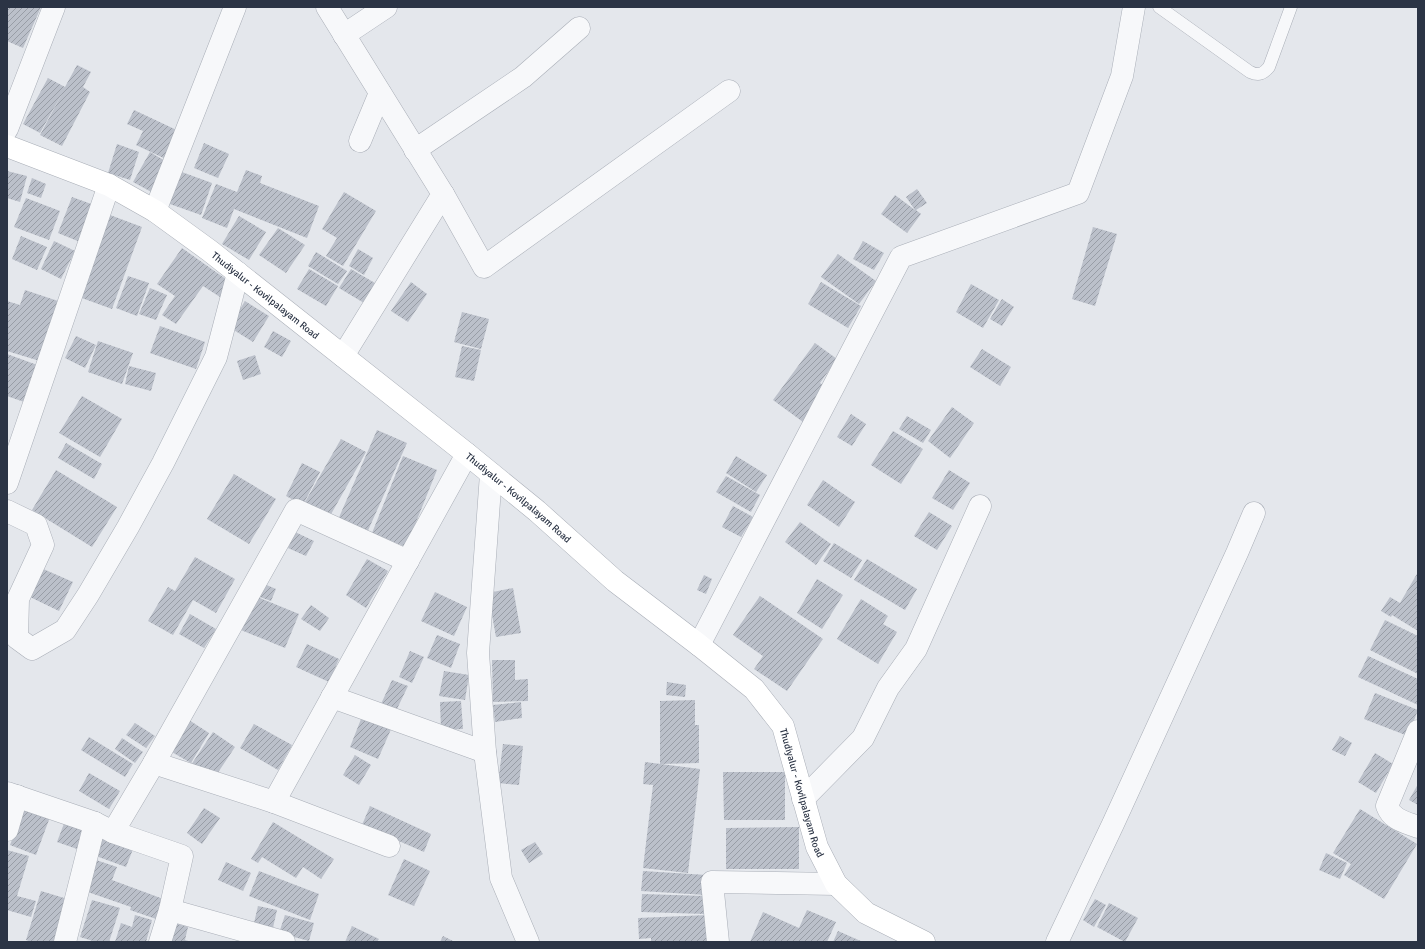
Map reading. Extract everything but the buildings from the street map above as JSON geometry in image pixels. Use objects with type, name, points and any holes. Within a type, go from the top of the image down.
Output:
[{"type":"main road","name":"Thudiyalur - Kovilpalayam Road","points":[[7,146],[109,185],[155,211],[238,273],[467,454],[537,511],[615,581],[754,689],[783,726],[817,847],[836,884],[866,913],[924,942]]},
{"type":"street","points":[[7,129],[54,7]]},
{"type":"street","points":[[155,211],[235,7]]},
{"type":"street","points":[[327,7],[443,194],[484,268],[729,91]]},
{"type":"street","points":[[344,35],[386,7]]},
{"type":"street","points":[[699,645],[901,257],[1078,193],[1122,76],[1134,7]]},
{"type":"street","points":[[415,150],[523,77],[579,28]]},
{"type":"street","points":[[360,141],[380,93]]},
{"type":"street","points":[[7,483],[109,185]]},
{"type":"street","points":[[343,356],[443,194]]},
{"type":"street","points":[[7,511],[36,525],[43,545],[18,599],[17,638],[32,649],[66,630],[88,595],[163,463],[216,356],[238,273]]},
{"type":"street","points":[[274,802],[467,454]]},
{"type":"street","points":[[491,474],[478,654],[485,752],[501,878],[528,942]]},
{"type":"street","points":[[803,799],[863,738],[888,688],[916,649],[980,506]]},
{"type":"street","points":[[65,942],[104,827],[154,763],[296,510],[408,561]]},
{"type":"street","points":[[1057,942],[1238,553],[1254,513]]},
{"type":"street","points":[[332,697],[485,752]]},
{"type":"street","points":[[1418,731],[1387,806],[1394,818],[1418,827]]},
{"type":"street","points":[[154,763],[274,802],[389,846]]},
{"type":"street","points":[[7,830],[12,794],[182,856],[170,910],[160,942]]},
{"type":"street","points":[[718,942],[712,882],[836,884]]},
{"type":"street","points":[[170,910],[284,942]]},
{"type":"lane","points":[[1160,7],[1250,72],[1257,75],[1264,73],[1269,66],[1291,7]]}]
